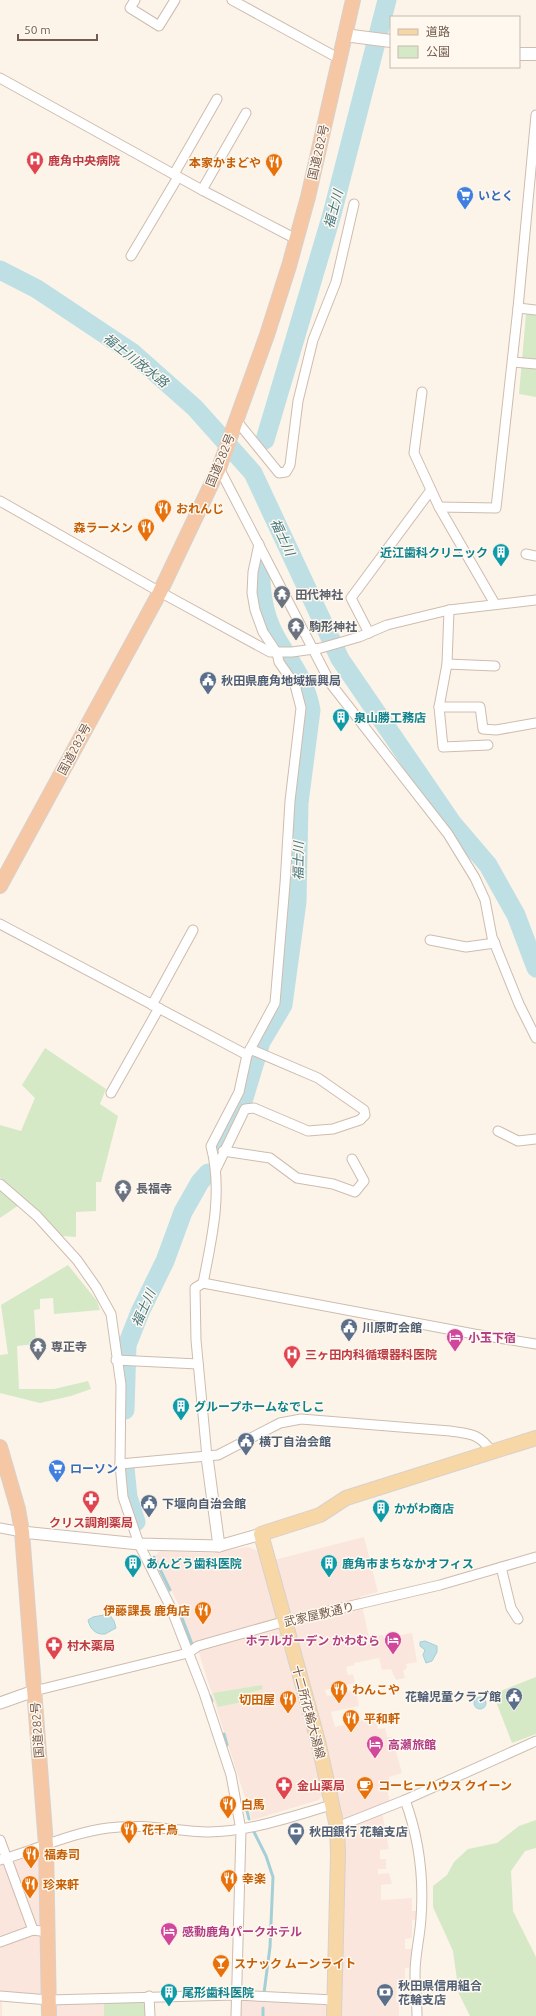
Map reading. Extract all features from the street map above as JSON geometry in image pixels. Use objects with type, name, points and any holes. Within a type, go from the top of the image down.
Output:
[{"type":"highway","name":"国道282号","points":[[0,886],[160,592],[219,468],[277,304],[296,239],[308,197],[338,58],[353,0]]},
{"type":"highway","name":"国道282号","points":[[0,1447],[18,1509],[22,1532],[46,1845],[49,2016]]},
{"type":"main road","points":[[344,35],[389,41]]},
{"type":"main road","points":[[520,54],[536,54]]},
{"type":"main road","points":[[261,1534],[320,1515],[346,1498],[536,1438]]},
{"type":"main road","name":"十二所花輪大湯線","points":[[261,1534],[318,1741],[337,1827],[338,1854],[334,2016]]},
{"type":"street","points":[[134,0],[130,8],[159,26],[175,0]]},
{"type":"street","points":[[234,1],[338,58]]},
{"type":"street","points":[[0,78],[202,190],[296,239]]},
{"type":"street","points":[[131,256],[217,98]]},
{"type":"street","points":[[202,190],[246,113]]},
{"type":"street","points":[[439,507],[496,508],[513,362],[536,115]]},
{"type":"street","points":[[236,422],[279,473],[286,472],[290,465],[298,401],[311,347],[336,282],[354,204]]},
{"type":"street","points":[[518,308],[536,310]]},
{"type":"street","points":[[513,362],[536,364]]},
{"type":"street","points":[[422,392],[414,453],[439,507],[495,604]]},
{"type":"street","points":[[219,468],[259,544],[317,648],[331,684],[448,834],[475,878],[485,900],[495,943],[520,1004],[536,1038]]},
{"type":"street","points":[[369,634],[351,598],[431,490]]},
{"type":"street","points":[[0,501],[160,592],[270,652],[292,652],[317,648],[369,634],[387,626],[449,610],[536,600]]},
{"type":"street","points":[[203,1283],[215,1219],[215,1161],[211,1146],[239,1092],[249,1052],[275,1003],[290,802],[301,708],[295,685],[279,662],[279,653],[263,632],[255,610],[252,593],[253,572],[259,544]]},
{"type":"street","points":[[526,554],[536,556]]},
{"type":"street","points":[[449,610],[447,664],[438,706],[443,747],[488,745]]},
{"type":"street","points":[[447,664],[495,666]]},
{"type":"street","points":[[438,706],[480,707],[483,729],[496,730],[536,723]]},
{"type":"street","points":[[0,924],[156,1007],[249,1052],[263,1054],[318,1078],[364,1110],[365,1115],[360,1120],[333,1129],[308,1131],[254,1108],[245,1109],[223,1151],[215,1172]]},
{"type":"street","points":[[111,1093],[156,1007],[193,930]]},
{"type":"street","points":[[430,940],[466,947],[495,943]]},
{"type":"street","points":[[498,1131],[518,1141],[536,1139]]},
{"type":"street","points":[[223,1151],[270,1158],[297,1178],[333,1184],[355,1192],[364,1181],[352,1159]]},
{"type":"street","points":[[0,1184],[37,1216],[78,1260],[96,1286],[111,1314],[120,1385],[120,1464],[123,1497],[139,1544],[171,1608],[227,1763],[241,1830],[235,1995],[236,2016]]},
{"type":"street","points":[[219,1546],[207,1457],[198,1364],[195,1288],[203,1283],[466,1333],[536,1344]]},
{"type":"street","points":[[117,1360],[198,1364]]},
{"type":"street","points":[[120,1464],[207,1457],[229,1450],[280,1424],[301,1419],[450,1431],[473,1435],[484,1440],[492,1452]]},
{"type":"street","points":[[0,1528],[22,1532],[139,1544],[219,1546],[261,1534]]},
{"type":"street","name":"武家屋敷通り","points":[[34,1691],[188,1653],[198,1646],[286,1621],[404,1595],[536,1557]]},
{"type":"street","points":[[501,1568],[511,1608],[518,1619]]},
{"type":"street","points":[[0,1704],[34,1691]]},
{"type":"street","points":[[337,1827],[405,1800],[536,1741]]},
{"type":"street","points":[[405,1800],[411,1816],[420,1861],[422,1885],[422,1919],[415,1974],[417,2016]]},
{"type":"street","points":[[4,1859],[74,1834],[108,1827],[156,1826],[207,1832],[241,1830],[332,1805]]},
{"type":"street","points":[[0,1840],[4,1859],[33,1930]]},
{"type":"street","points":[[0,1942],[33,1930],[48,1932]]},
{"type":"street","points":[[0,1996],[49,2000],[149,1996],[235,1995],[334,2000]]},
{"type":"street","points":[[149,1996],[150,2016]]},
{"type":"shaded area","points":[[364,1537],[378,1592],[360,1597],[369,1637],[383,1635],[384,1638],[412,1633],[417,1662],[406,1664],[407,1668],[403,1671],[405,1678],[396,1680],[391,1669],[382,1670],[379,1658],[354,1663],[355,1665],[346,1667],[348,1675],[353,1674],[355,1683],[325,1690],[327,1696],[356,1690],[359,1706],[331,1712],[335,1727],[375,1717],[378,1729],[385,1728],[387,1737],[392,1737],[402,1773],[389,1777],[390,1782],[386,1783],[390,1804],[342,1823],[274,1560]]},
{"type":"shaded area","points":[[248,1547],[256,1550],[264,1557],[324,1793],[319,1800],[252,1820],[198,1650],[194,1645],[179,1606],[155,1556],[160,1551],[211,1553]]},
{"type":"shaded area","points":[[382,1812],[389,1849],[380,1850],[380,1859],[386,1859],[386,1869],[378,1869],[378,1874],[389,1873],[392,1884],[381,1885],[381,1900],[412,1898],[412,1911],[421,1911],[422,1919],[412,1920],[412,1938],[405,1939],[405,1949],[417,1949],[417,1967],[405,1968],[405,1982],[397,1982],[396,2001],[399,2002],[399,2016],[340,2016],[343,1828]]},
{"type":"shaded area","points":[[46,1845],[49,2000],[2,1997],[2,2016],[0,2016],[0,1860]]},
{"type":"shaded area","points":[[235,1995],[334,2000],[334,2016],[236,2016]]},
{"type":"shaded area","points":[[104,1998],[104,2016],[49,2016],[49,2000]]},
{"type":"green space","points":[[529,312],[536,312],[536,397],[519,394],[526,314]]},
{"type":"green space","points":[[45,1048],[106,1089],[100,1104],[118,1116],[101,1182],[96,1182],[96,1211],[76,1212],[76,1237],[62,1236],[0,1177],[0,1125],[21,1131],[35,1098],[22,1085]]},
{"type":"green space","points":[[0,1188],[19,1205],[0,1218]]},
{"type":"green space","points":[[68,1265],[97,1301],[100,1310],[54,1314],[53,1298],[40,1299],[40,1309],[34,1310],[36,1344],[17,1346],[19,1389],[54,1389],[88,1381],[91,1389],[71,1396],[40,1403],[0,1393],[0,1355],[8,1354],[1,1305]]},
{"type":"green space","points":[[536,1677],[536,1734],[512,1743],[493,1694]]},
{"type":"green space","points":[[262,1685],[263,1689],[242,1695],[243,1702],[218,1707],[213,1693]]},
{"type":"green space","points":[[536,1820],[536,1848],[525,1851],[511,1871],[513,1911],[536,1957],[536,2016],[470,2016],[459,1994],[453,1951],[433,1907],[433,1886],[447,1875],[454,1862],[468,1849],[497,1843],[519,1826]]},
{"type":"green space","points":[[145,1996],[146,2016],[104,2016],[104,1998]]},
{"type":"water","points":[[109,1614],[114,1621],[116,1628],[105,1634],[99,1634],[94,1631],[88,1620],[93,1617]]},
{"type":"water","points":[[425,1641],[437,1646],[437,1652],[432,1661],[426,1663],[423,1655],[425,1650],[420,1646],[420,1642]]},
{"type":"water","points":[[482,1697],[485,1698],[485,1708],[478,1709],[475,1708],[474,1701],[475,1698]]},
{"type":"waterway","name":"福士川","points":[[265,440],[332,214],[387,0]]},
{"type":"waterway","name":"福士川","points":[[0,270],[37,289],[133,353],[195,408],[253,473],[340,659],[453,824],[488,865],[516,915],[536,968]]},
{"type":"waterway","name":"福士川","points":[[219,1153],[244,1098],[261,1042],[283,1005],[297,902],[299,803],[311,710],[302,681],[277,639],[269,622],[262,593],[261,565]]},
{"type":"waterway","name":"福士川","points":[[125,1410],[127,1345],[140,1312],[165,1261],[183,1212],[200,1182],[208,1173]]},
{"type":"waterway","name":"福士川","points":[[125,1468],[128,1497],[136,1522]]},
{"type":"waterway","points":[[154,1557],[170,1590]]},
{"type":"waterway","points":[[182,1618],[192,1644]]},
{"type":"waterway","points":[[210,1696],[212,1701]]},
{"type":"waterway","points":[[224,1734],[227,1745]]},
{"type":"waterway","points":[[247,1811],[249,1819]]},
{"type":"waterway","points":[[254,1832],[266,1856],[273,1877],[270,1947],[264,1993]]},
{"type":"waterway","points":[[263,2008],[263,2016]]},
{"type":"place","name":"鹿角中央病院","points":[[35,175]]},
{"type":"place","name":"本家かまどや","points":[[274,177]]},
{"type":"place","name":"いとく","points":[[465,210]]},
{"type":"place","name":"おれんじ","points":[[163,523]]},
{"type":"place","name":"森ラーメン","points":[[146,542]]},
{"type":"place","name":"近江歯科クリニック","points":[[501,567]]},
{"type":"place","name":"田代神社","points":[[282,609]]},
{"type":"place","name":"駒形神社","points":[[296,641]]},
{"type":"place","name":"秋田県鹿角地域振興局","points":[[208,695]]},
{"type":"place","name":"泉山勝工務店","points":[[341,732]]},
{"type":"place","name":"長福寺","points":[[123,1203]]},
{"type":"place","name":"川原町会館","points":[[349,1342]]},
{"type":"place","name":"小玉下宿","points":[[455,1352]]},
{"type":"place","name":"専正寺","points":[[38,1361]]},
{"type":"place","name":"三ヶ田内科循環器科医院","points":[[292,1369]]},
{"type":"place","name":"グループホームなでしこ","points":[[181,1421]]},
{"type":"place","name":"横丁自治会館","points":[[246,1456]]},
{"type":"place","name":"ローソン","points":[[57,1483]]},
{"type":"place","name":"クリス調剤薬局","points":[[91,1514]]},
{"type":"place","name":"下堰向自治会館","points":[[149,1518]]},
{"type":"place","name":"かがわ商店","points":[[381,1523]]},
{"type":"place","name":"あんどう歯科医院","points":[[133,1578]]},
{"type":"place","name":"鹿角市まちなかオフィス","points":[[329,1578]]},
{"type":"place","name":"伊藤課長 鹿角店","points":[[203,1625]]},
{"type":"place","name":"ホテルガーデン かわむら","points":[[393,1655]]},
{"type":"place","name":"村木薬局","points":[[54,1660]]},
{"type":"place","name":"わんこや","points":[[339,1704]]},
{"type":"place","name":"花輪児童クラブ館","points":[[514,1711]]},
{"type":"place","name":"切田屋","points":[[288,1714]]},
{"type":"place","name":"平和軒","points":[[351,1733]]},
{"type":"place","name":"高瀬旅館","points":[[375,1759]]},
{"type":"place","name":"金山薬局","points":[[284,1800]]},
{"type":"place","name":"コーヒーハウス クイーン","points":[[365,1800]]},
{"type":"place","name":"白馬","points":[[228,1819]]},
{"type":"place","name":"花千鳥","points":[[129,1844]]},
{"type":"place","name":"秋田銀行 花輪支店","points":[[296,1846]]},
{"type":"place","name":"福寿司","points":[[31,1869]]},
{"type":"place","name":"幸楽","points":[[229,1893]]},
{"type":"place","name":"珍来軒","points":[[30,1899]]},
{"type":"place","name":"感動鹿角パークホテル","points":[[169,1946]]},
{"type":"place","name":"スナック ムーンライト","points":[[221,1978]]},
{"type":"place","name":"尾形歯科医院","points":[[169,2007]]},
{"type":"place","name":"秋田県信用組合 花輪支店","points":[[385,2007]]},
{"type":"water label","name":"福士川放水路","points":[[136,360]]}]
